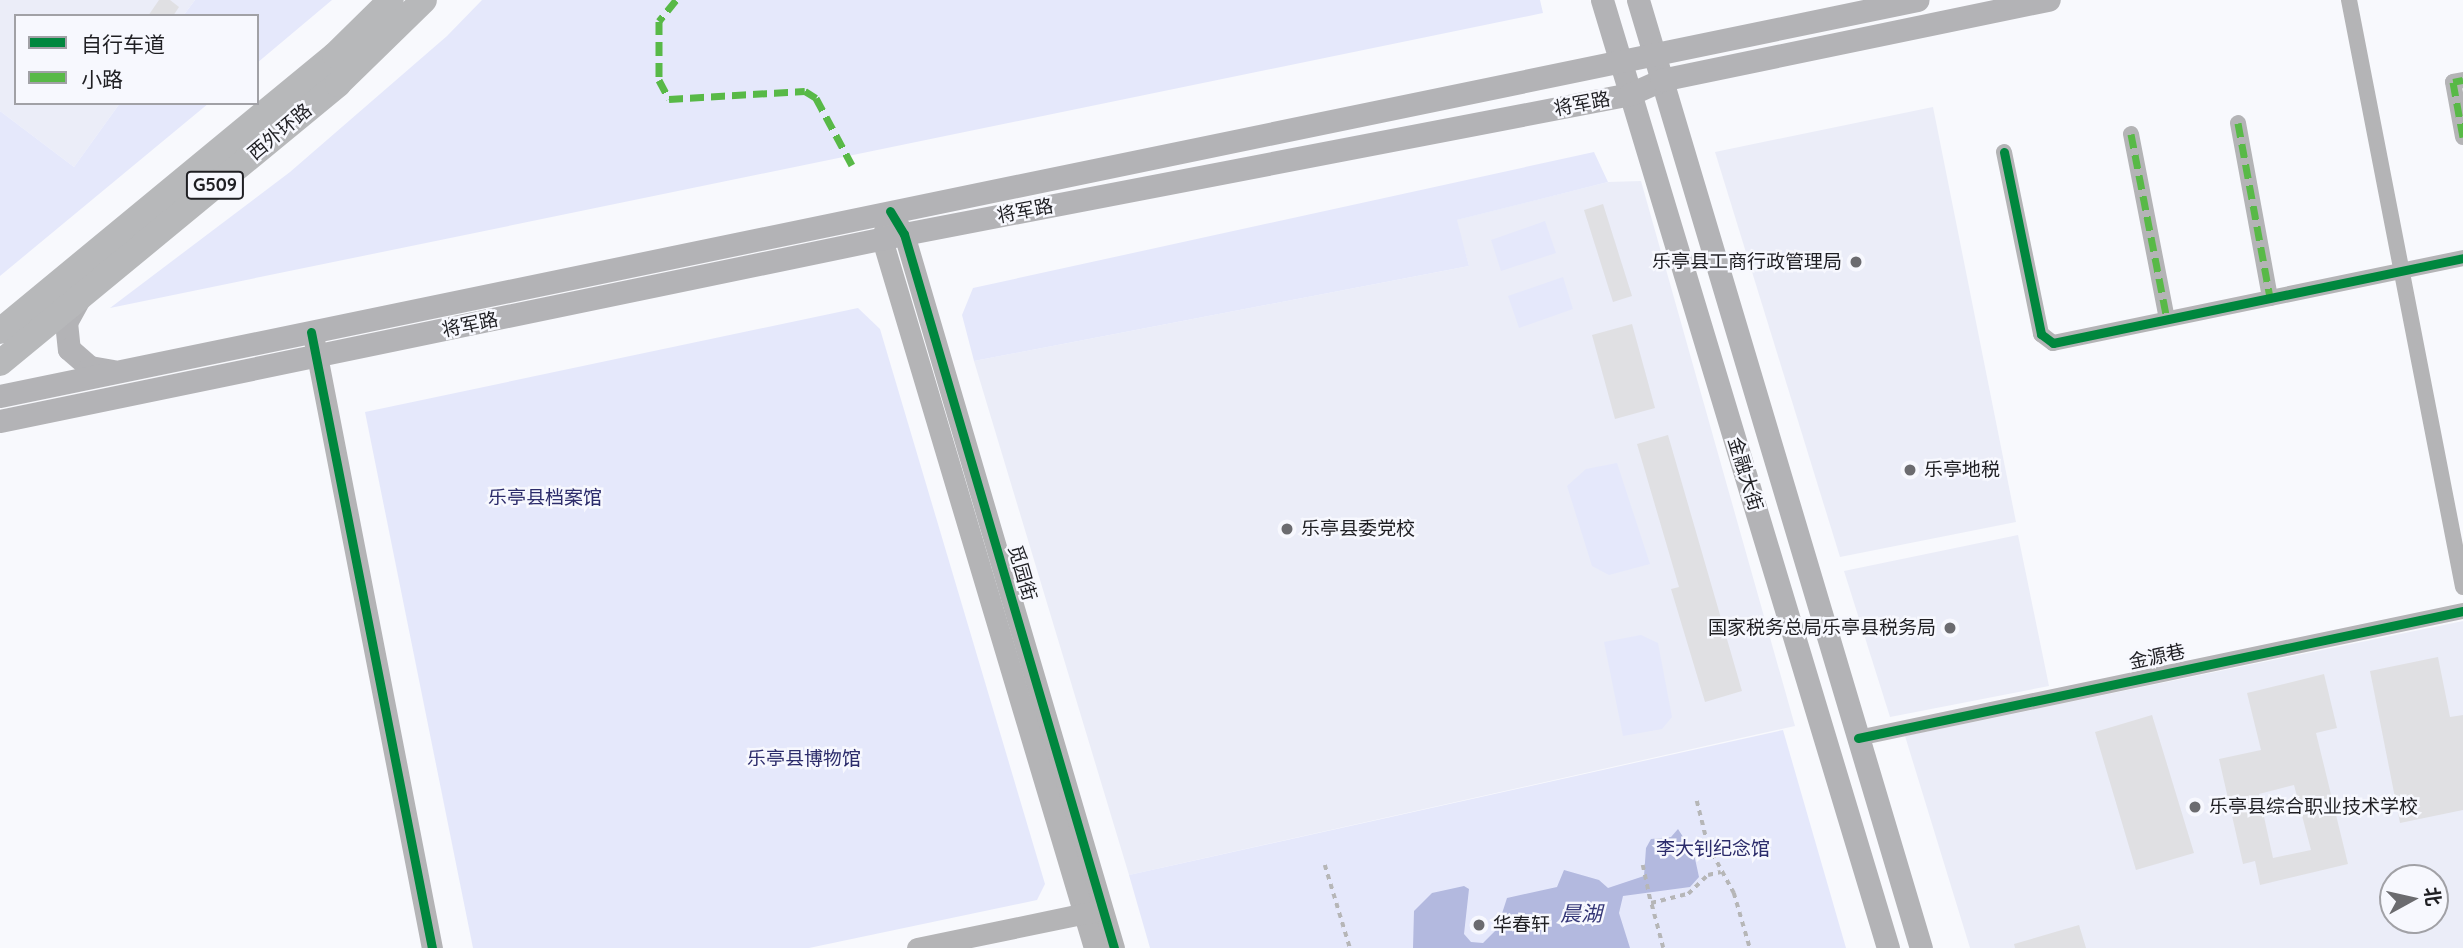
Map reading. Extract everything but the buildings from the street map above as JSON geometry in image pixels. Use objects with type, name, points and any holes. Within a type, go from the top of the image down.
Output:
[{"type":"main road","name":"西外环路","points":[[0,331],[325,64],[391,0]]},
{"type":"main road","name":"西外环路","points":[[0,363],[338,83],[424,0]]},
{"type":"main road","name":"金融大街","points":[[1602,0],[1888,948]]},
{"type":"main road","name":"金融大街","points":[[1638,0],[1921,948]]},
{"type":"main road","name":"将军路","points":[[0,396],[890,211],[1621,64],[1918,0]]},
{"type":"main road","name":"将军路","points":[[0,421],[893,237],[1630,94],[1661,80],[2049,0]]},
{"type":"main road","points":[[80,297],[66,322],[69,349],[90,367],[115,372]]},
{"type":"street","points":[[2348,0],[2463,587]]},
{"type":"street","points":[[2463,80],[2453,82],[2463,136]]},
{"type":"street","points":[[2238,123],[2270,298]]},
{"type":"street","points":[[2132,134],[2167,319]]},
{"type":"street","points":[[2004,152],[2040,334],[2053,343],[2463,258]]},
{"type":"street","points":[[890,211],[893,237]]},
{"type":"street","name":"觅园街","points":[[893,237],[1094,912],[1114,948]]},
{"type":"street","points":[[311,332],[319,357],[432,948]]},
{"type":"street","name":"金源巷","points":[[1858,738],[2463,611]]},
{"type":"street","points":[[917,948],[1094,912]]},
{"type":"street","name":"觅园街","points":[[1094,912],[1094,948]]},
{"type":"path","points":[[1697,800],[1708,845],[1734,893],[1750,948]]},
{"type":"path","points":[[1325,865],[1350,948]]},
{"type":"path","points":[[1643,865],[1663,948]]},
{"type":"path","points":[[1650,901],[1688,894],[1709,875],[1721,872]]},
{"type":"shaded area","points":[[0,0],[195,0],[184,14],[14,14],[14,105],[119,105],[74,167],[0,111]]},
{"type":"shaded area","name":"乐亭县工商行政管理局","points":[[1933,107],[2016,522],[1840,557],[1715,152]]},
{"type":"shaded area","name":"乐亭县委党校","points":[[1641,181],[1795,726],[1129,875],[974,361],[1469,266],[1456,220],[1608,182]]},
{"type":"shaded area","name":"国家税务总局乐亭县税务局","points":[[2018,535],[2049,686],[1890,717],[1844,571]]},
{"type":"shaded area","name":"乐亭县综合职业技术学校","points":[[2463,621],[2463,948],[1970,948],[1905,736]]},
{"type":"green space","points":[[195,0],[332,0],[259,61],[259,14],[184,14]]},
{"type":"green space","points":[[482,0],[1540,0],[1543,13],[110,308],[290,172],[447,36]]},
{"type":"green space","points":[[119,105],[207,105],[0,276],[0,111],[74,167]]},
{"type":"green space","points":[[1594,152],[1608,182],[1457,220],[1469,266],[974,361],[962,315],[973,288]]},
{"type":"green space","points":[[1545,221],[1556,253],[1501,271],[1491,240]]},
{"type":"green space","points":[[1563,277],[1573,309],[1519,328],[1508,296]]},
{"type":"green space","name":"乐亭县博物馆","points":[[858,308],[880,329],[1045,884],[1037,900],[809,948],[473,948],[365,412]]},
{"type":"green space","points":[[1617,463],[1650,564],[1609,575],[1592,566],[1567,486],[1586,469]]},
{"type":"green space","points":[[1641,635],[1658,643],[1672,717],[1662,729],[1623,736],[1604,642]]},
{"type":"green space","name":"李大钊纪念馆","points":[[1783,730],[1846,948],[1150,948],[1129,875]]},
{"type":"water","name":"晨湖","points":[[1678,829],[1694,854],[1699,877],[1690,887],[1623,896],[1619,913],[1630,948],[1413,948],[1414,911],[1432,893],[1464,886],[1469,889],[1464,934],[1471,942],[1483,943],[1497,929],[1507,898],[1557,887],[1564,870],[1599,880],[1608,888],[1644,876],[1646,848],[1651,839],[1671,837]]},
{"type":"marked path","points":[[676,0],[659,21],[659,80],[669,99],[805,91],[816,98],[852,165]]},
{"type":"marked path","points":[[2463,80],[2453,82],[2463,137]]},
{"type":"marked path","points":[[2238,123],[2270,298]]},
{"type":"marked path","points":[[2131,134],[2167,319]]},
{"type":"cycle path","points":[[2004,152],[2041,334],[2053,343],[2463,258]]},
{"type":"cycle path","points":[[890,211],[904,234],[1114,948]]},
{"type":"cycle path","points":[[311,332],[432,948]]},
{"type":"cycle path","points":[[1858,738],[2463,611]]},
{"type":"place","name":"乐亭县工商行政管理局","points":[[1856,262]]},
{"type":"place","name":"乐亭地税","points":[[1910,470]]},
{"type":"place","name":"乐亭县委党校","points":[[1287,529]]},
{"type":"place","name":"国家税务总局乐亭县税务局","points":[[1950,628]]},
{"type":"place","name":"乐亭县综合职业技术学校","points":[[2195,807]]},
{"type":"place","name":"华春轩","points":[[1479,925]]},
{"type":"park label","name":"乐亭县档案馆","points":[[545,498]]}]
